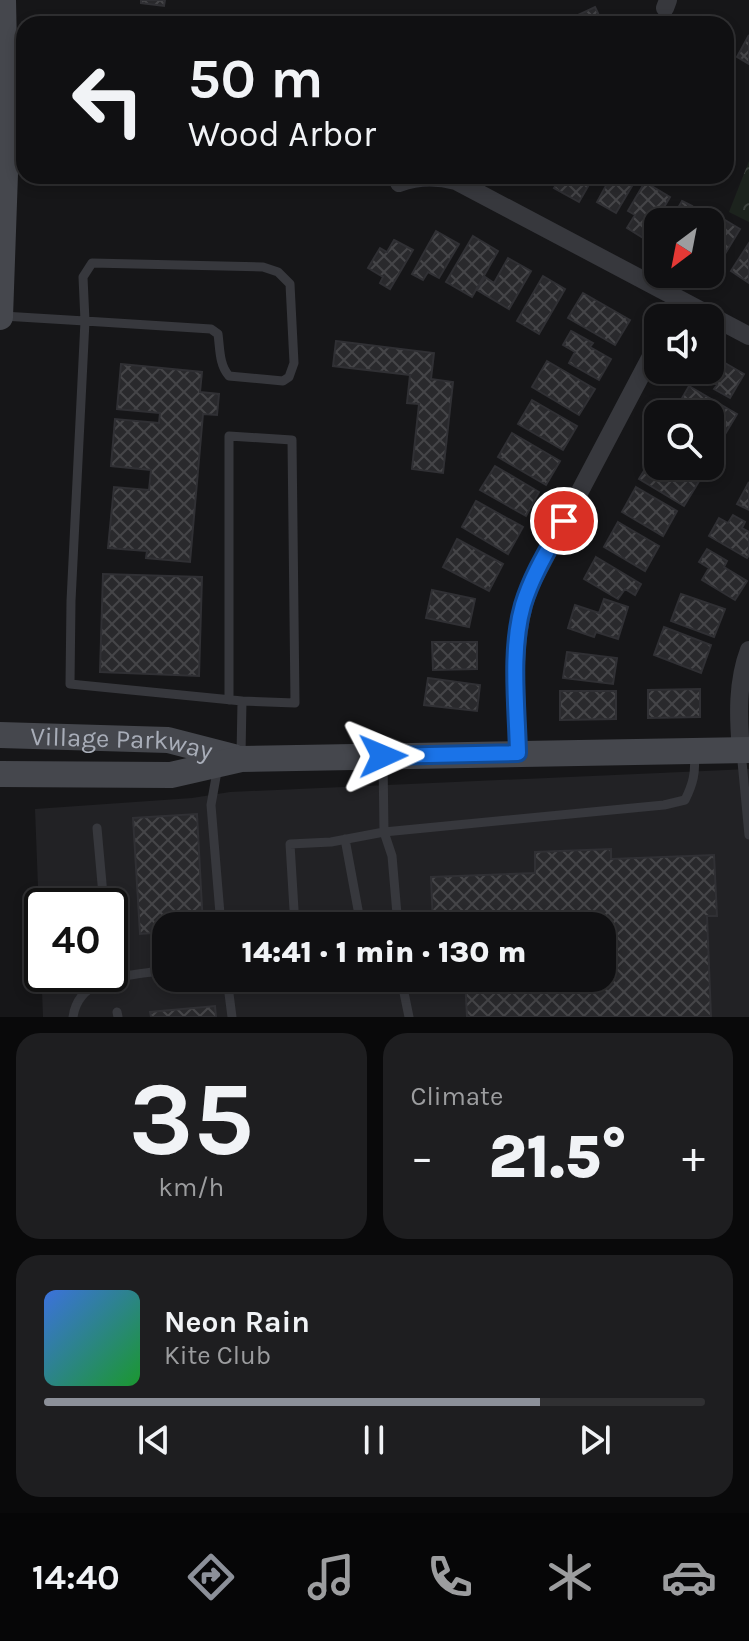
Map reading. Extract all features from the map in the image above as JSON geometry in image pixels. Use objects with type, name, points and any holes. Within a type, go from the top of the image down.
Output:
[{"type":"street","points":[[0,316],[3,0]]},
{"type":"street","points":[[462,184],[749,336]]},
{"type":"street","points":[[679,304],[681,300]]},
{"type":"street","points":[[518,753],[518,624],[529,588],[644,370]]},
{"type":"street","points":[[745,750],[739,697],[749,650]]},
{"type":"street","name":"Village Parkway","points":[[0,735],[168,740],[226,759]]},
{"type":"street","name":"Village Parkway","points":[[0,774],[171,775],[226,759],[745,750]]},
{"type":"lane","points":[[0,316],[85,321],[211,329],[218,334],[222,364],[229,376],[283,381],[289,377],[294,363],[290,284],[278,272],[263,267],[92,263],[83,277],[85,321],[70,684],[229,700],[295,703],[292,440],[229,436],[229,700]]},
{"type":"lane","points":[[220,912],[211,805],[242,701]]},
{"type":"lane","points":[[745,750],[749,835]]},
{"type":"lane","points":[[294,912],[290,844],[664,805],[685,800],[696,768],[694,751]]},
{"type":"lane","points":[[383,756],[384,832],[392,856],[397,912]]},
{"type":"lane","points":[[97,828],[102,888]]},
{"type":"lane","points":[[345,839],[358,912]]},
{"type":"lane","points":[[128,973],[152,971]]},
{"type":"lane","points":[[73,1017],[79,996],[85,992]]},
{"type":"lane","points":[[229,992],[232,1017]]},
{"type":"lane","points":[[404,992],[409,1017]]},
{"type":"shaded area","points":[[749,769],[749,1017],[43,1017],[42,992],[128,992],[128,888],[38,888],[35,809],[192,798],[230,792]]},
{"type":"green space","points":[[749,161],[749,222],[729,212]]},
{"type":"building","points":[[141,0],[165,0],[164,6],[141,3]]},
{"type":"building","points":[[595,7],[599,16],[576,16]]},
{"type":"building","points":[[749,35],[749,64],[737,57]]},
{"type":"building","points":[[556,184],[589,184],[579,202],[554,188]]},
{"type":"building","points":[[607,184],[633,184],[616,213],[597,202]]},
{"type":"building","points":[[644,184],[670,197],[663,208],[644,208],[644,238],[627,228],[635,215],[628,211]]},
{"type":"building","points":[[682,201],[692,206],[691,208],[678,208]]},
{"type":"building","points":[[724,219],[740,229],[724,255]]},
{"type":"building","points":[[436,231],[459,244],[439,278],[428,272],[423,280],[412,274]]},
{"type":"building","points":[[473,236],[498,251],[472,297],[446,282]]},
{"type":"building","points":[[394,240],[413,250],[390,289],[380,283],[383,277],[368,268],[380,248],[387,252]]},
{"type":"building","points":[[749,243],[749,283],[731,271]]},
{"type":"building","points":[[508,258],[531,271],[509,309],[477,290],[485,277],[494,283]]},
{"type":"building","points":[[543,276],[565,289],[539,334],[517,321]]},
{"type":"building","points":[[583,293],[630,320],[615,345],[568,318]]},
{"type":"building","points":[[571,331],[593,343],[590,347],[611,359],[599,380],[569,363],[575,352],[563,345]]},
{"type":"building","points":[[336,341],[434,353],[431,379],[453,382],[443,473],[412,469],[419,404],[407,403],[410,375],[333,366]]},
{"type":"building","points":[[547,361],[595,389],[579,415],[532,387]]},
{"type":"building","points":[[724,362],[744,374],[730,398],[714,389],[724,384]]},
{"type":"building","points":[[121,364],[202,372],[200,392],[219,394],[217,415],[203,414],[190,562],[146,558],[147,551],[108,548],[114,487],[149,490],[151,470],[111,466],[115,419],[159,423],[160,413],[117,409]]},
{"type":"building","points":[[689,386],[713,400],[681,400]]},
{"type":"building","points":[[532,400],[577,426],[563,450],[518,424]]},
{"type":"building","points":[[724,406],[737,414],[724,436]]},
{"type":"building","points":[[512,433],[560,461],[546,485],[498,457]]},
{"type":"building","points":[[495,466],[539,492],[526,516],[480,490]]},
{"type":"building","points":[[644,471],[644,480],[700,480],[684,506],[639,479]]},
{"type":"building","points":[[749,482],[749,510],[737,504]]},
{"type":"building","points":[[636,487],[677,511],[663,536],[622,512]]},
{"type":"building","points":[[476,501],[523,527],[508,554],[462,527]]},
{"type":"building","points":[[733,515],[745,522],[742,528],[749,532],[747,558],[709,536],[719,518],[728,523]]},
{"type":"building","points":[[618,522],[659,546],[645,571],[604,547]]},
{"type":"building","points":[[457,539],[503,564],[489,591],[443,567]]},
{"type":"building","points":[[707,549],[727,561],[724,567],[747,581],[735,600],[702,580],[709,568],[699,562]]},
{"type":"building","points":[[596,557],[641,584],[635,595],[625,589],[618,599],[584,579]]},
{"type":"building","points":[[103,574],[202,577],[199,676],[100,672]]},
{"type":"building","points":[[432,590],[475,599],[469,627],[426,618]]},
{"type":"building","points":[[681,594],[725,609],[714,637],[671,621]]},
{"type":"building","points":[[604,599],[628,607],[618,639],[596,632],[594,637],[568,628],[575,605],[599,613]]},
{"type":"building","points":[[664,627],[711,645],[701,673],[654,655]]},
{"type":"building","points":[[432,642],[477,642],[477,669],[433,670]]},
{"type":"building","points":[[567,652],[617,658],[613,684],[563,678]]},
{"type":"building","points":[[428,678],[480,685],[477,711],[424,705]]},
{"type":"building","points":[[700,689],[700,717],[648,718],[648,690]]},
{"type":"building","points":[[560,691],[616,691],[616,719],[560,720]]},
{"type":"building","points":[[197,814],[202,912],[152,912],[152,933],[140,934],[133,818]]},
{"type":"building","points":[[611,849],[611,859],[714,855],[717,916],[707,916],[711,1017],[467,1017],[466,992],[616,992],[616,912],[432,912],[431,877],[535,873],[535,852]]},
{"type":"building","points":[[215,1006],[216,1017],[151,1017],[150,1012]]},
{"type":"route","points":[[383,756],[518,753],[518,624],[529,588],[564,521]]}]
